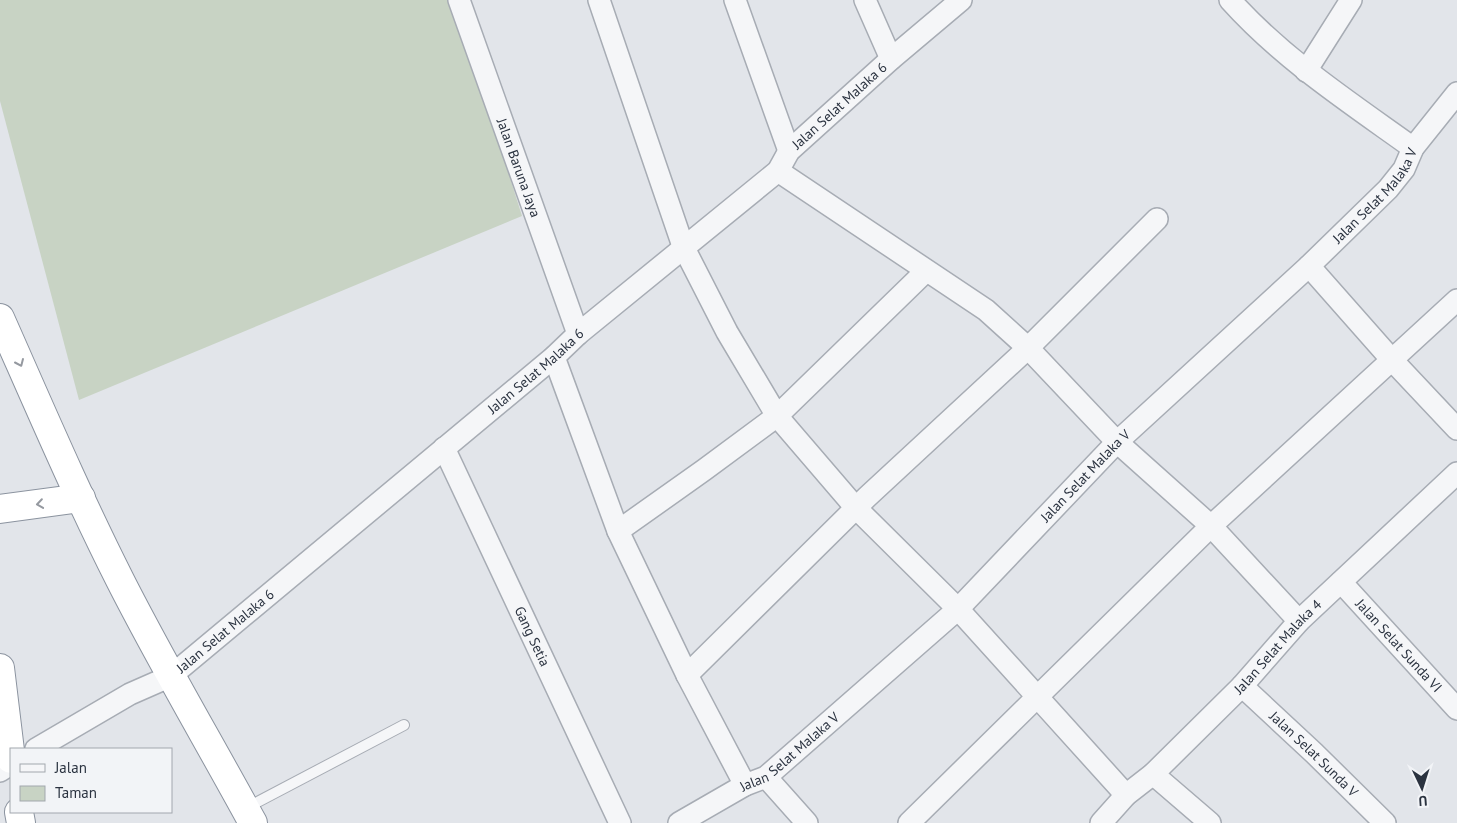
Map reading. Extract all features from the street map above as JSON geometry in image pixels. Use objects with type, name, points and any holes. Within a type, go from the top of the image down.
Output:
[{"type":"highway","points":[[0,318],[80,498],[120,581],[249,816]]},
{"type":"highway","points":[[0,509],[80,498]]},
{"type":"highway","points":[[0,668],[10,751]]},
{"type":"street","name":"Jalan Baruna Jaya","points":[[460,0],[578,334]]},
{"type":"street","points":[[599,0],[683,246],[727,332],[777,416],[856,508],[958,609],[1126,796]]},
{"type":"street","points":[[735,0],[789,151]]},
{"type":"street","points":[[865,0],[891,59]]},
{"type":"street","name":"Jalan Selat Malaka 6","points":[[38,748],[130,694],[171,676],[683,246],[778,171],[789,151],[960,0]]},
{"type":"street","points":[[1230,0],[1240,12],[1306,71],[1414,148]]},
{"type":"street","points":[[1306,71],[1351,0]]},
{"type":"street","name":"Jalan Selat Malaka V","points":[[679,823],[745,785],[766,777],[958,609],[1117,442],[1309,266],[1396,180],[1404,169],[1414,148],[1457,93]]},
{"type":"street","points":[[778,171],[986,310],[1028,348],[1117,442],[1211,526],[1299,621]]},
{"type":"street","points":[[687,675],[856,508],[1028,348],[1157,219]]},
{"type":"street","points":[[1309,266],[1392,360],[1457,429]]},
{"type":"street","points":[[618,531],[777,416],[926,271]]},
{"type":"street","points":[[908,823],[1211,526],[1457,300]]},
{"type":"street","points":[[554,356],[618,531],[687,675],[745,785]]},
{"type":"street","name":"Gang Setia","points":[[444,448],[620,823]]},
{"type":"street","name":"Jalan Selat Malaka 4","points":[[1101,823],[1126,796],[1153,774],[1242,686],[1299,621],[1457,473]]},
{"type":"street","name":"Jalan Selat Sunda VI","points":[[1341,582],[1457,709]]},
{"type":"street","name":"Jalan Selat Sunda V","points":[[1242,686],[1385,823]]},
{"type":"street","points":[[1153,774],[1210,823]]},
{"type":"street","points":[[766,777],[807,823]]},
{"type":"lane","points":[[249,816],[404,725]]},
{"type":"green space","points":[[0,0],[454,0],[522,216],[79,400],[0,101]]}]
